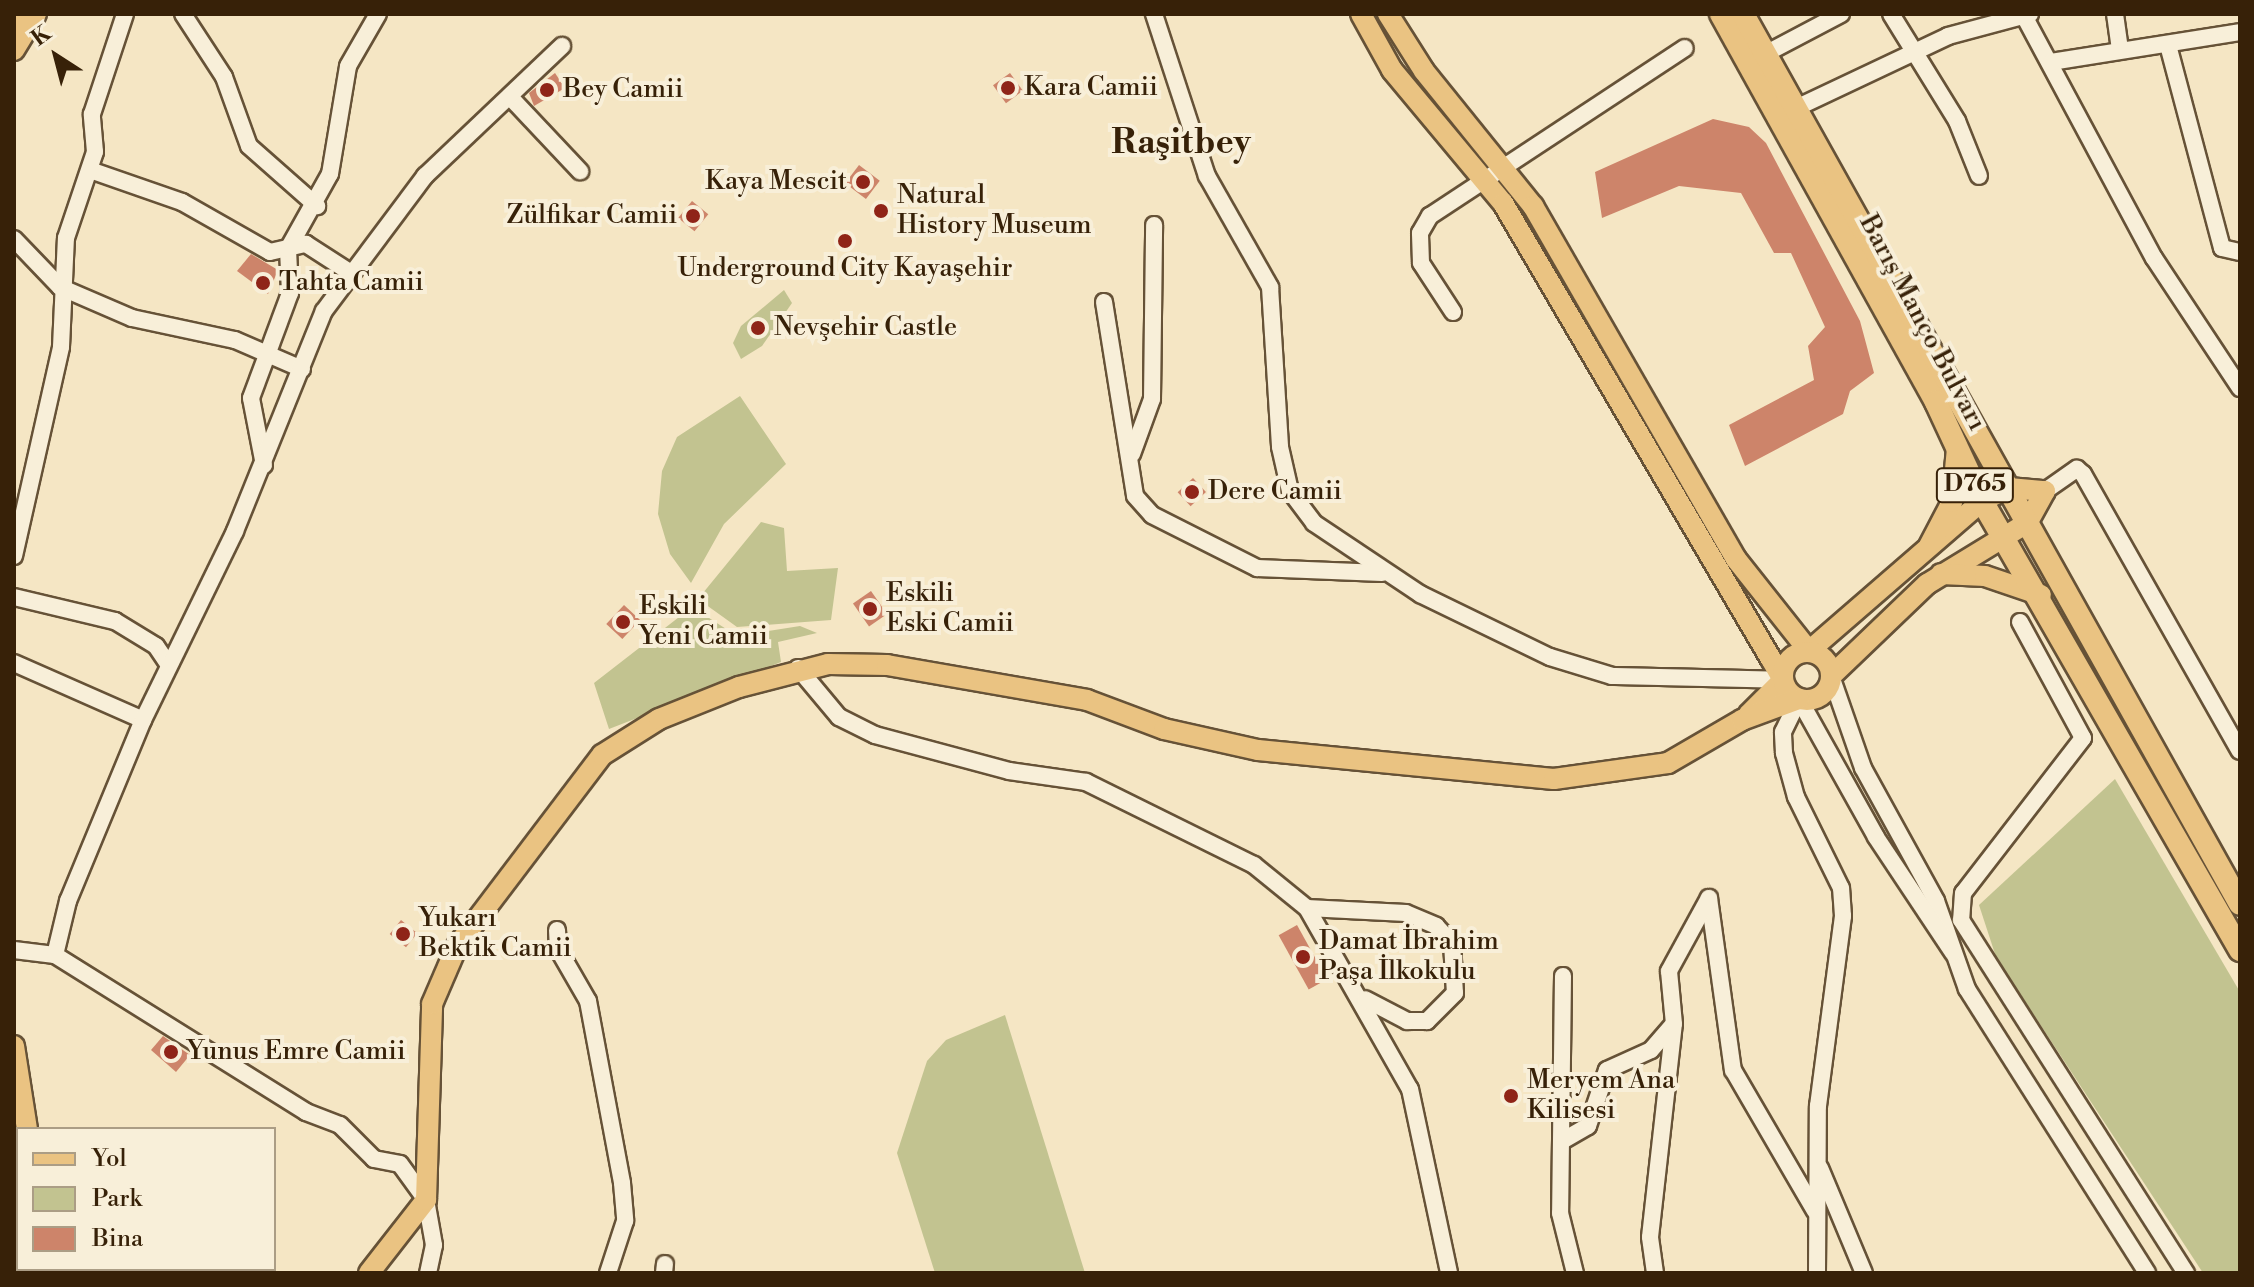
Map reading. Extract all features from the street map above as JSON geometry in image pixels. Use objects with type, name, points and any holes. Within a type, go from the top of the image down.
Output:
[{"type":"highway","name":"Barış Manço Bulvarı","points":[[1721,14],[1957,448],[1982,501],[2041,595],[2240,950]]},
{"type":"highway","name":"Barış Manço Bulvarı","points":[[1743,14],[2240,904]]},
{"type":"main road","points":[[14,23],[20,14]]},
{"type":"main road","points":[[14,50],[36,14]]},
{"type":"main road","points":[[1361,14],[1392,70],[1486,179],[1783,680],[1799,699]]},
{"type":"main road","points":[[1388,14],[1424,71],[1504,165],[1736,559],[1809,651],[1827,662],[1831,676]]},
{"type":"main road","points":[[1926,553],[1952,502],[1957,448]]},
{"type":"main road","points":[[369,1273],[426,1200],[432,1004],[457,946],[602,755],[659,719],[798,668],[887,665],[1087,700],[1258,750],[1554,779],[1668,763],[1742,720],[1799,699],[1821,696],[1831,676],[1941,574],[2027,523],[2045,491],[2009,488],[1982,501],[1926,553],[1809,651],[1789,659],[1783,680],[1742,720]]},
{"type":"main road","points":[[1941,574],[1985,576],[2041,595]]},
{"type":"main road","points":[[14,1046],[27,1127]]},
{"type":"street","points":[[14,556],[61,347],[60,287],[66,238],[90,170],[92,114],[125,14]]},
{"type":"street","points":[[183,14],[224,77],[249,146],[317,206]]},
{"type":"street","points":[[1154,14],[1174,56],[1207,176],[1270,287],[1272,399],[1290,491],[1314,523],[1383,573],[1550,657],[1612,676],[1783,680]]},
{"type":"street","points":[[1765,54],[1841,14]]},
{"type":"street","points":[[1891,14],[1957,121],[1979,176]]},
{"type":"street","points":[[2115,14],[2120,50]]},
{"type":"street","points":[[1796,108],[1912,52],[2026,15],[2154,258],[2240,388]]},
{"type":"street","points":[[264,465],[251,398],[290,293],[288,249],[317,206],[348,66],[370,16]]},
{"type":"street","points":[[2051,62],[2240,32]]},
{"type":"street","points":[[2168,45],[2222,248],[2240,252]]},
{"type":"street","points":[[55,955],[68,901],[143,720],[264,465],[324,311],[425,176],[513,100],[562,46]]},
{"type":"street","points":[[1453,312],[1421,263],[1420,233],[1443,202],[1486,179],[1685,48]]},
{"type":"street","points":[[513,100],[580,171]]},
{"type":"street","points":[[90,170],[182,202],[270,252],[306,244],[351,273]]},
{"type":"street","points":[[1132,454],[1152,399],[1154,225]]},
{"type":"street","points":[[14,239],[60,287],[132,318],[266,352],[302,369]]},
{"type":"street","points":[[1104,302],[1113,394],[1132,454],[1135,496],[1152,515],[1257,568],[1383,573]]},
{"type":"street","points":[[2045,491],[2077,469],[2083,474],[2238,741]]},
{"type":"street","points":[[14,597],[115,621],[156,646],[168,664]]},
{"type":"street","points":[[2020,622],[2083,738],[1963,893],[1961,920],[1972,942],[2186,1273]]},
{"type":"street","points":[[14,663],[143,720]]},
{"type":"street","points":[[798,668],[839,717],[875,735],[1098,786],[1254,865],[1307,908],[1358,992],[1420,1118],[1449,1273]]},
{"type":"street","points":[[1831,676],[1863,768],[1936,901],[1953,953]]},
{"type":"street","points":[[1799,699],[1876,837],[1953,953],[2004,1052],[2147,1273]]},
{"type":"street","points":[[1799,699],[1783,732],[1784,753],[1796,797],[1841,888],[1843,916],[1817,1160],[1817,1273]]},
{"type":"street","points":[[1655,1273],[1650,1237],[1674,1024],[1669,971],[1709,898],[1733,1070],[1815,1211]]},
{"type":"street","points":[[1307,908],[1406,913],[1436,926],[1452,943],[1455,993],[1427,1021],[1374,1008],[1358,992]]},
{"type":"street","points":[[557,930],[558,949],[588,1001],[622,1183],[625,1221],[608,1273]]},
{"type":"street","points":[[1953,953],[1972,942]]},
{"type":"street","points":[[14,950],[55,955],[306,1112],[340,1125],[374,1159],[400,1164],[426,1200],[434,1245],[428,1273]]},
{"type":"street","points":[[1563,976],[1560,1213],[1575,1273]]},
{"type":"street","points":[[1562,1141],[1588,1126],[1607,1070],[1651,1050],[1674,1024]]},
{"type":"street","points":[[1817,1160],[1864,1273]]},
{"type":"green space","points":[[784,290],[792,303],[762,346],[741,359],[733,343],[741,326]]},
{"type":"green space","points":[[740,396],[786,464],[724,524],[691,583],[670,554],[658,514],[662,471],[677,437]]},
{"type":"green space","points":[[761,522],[784,528],[787,571],[838,568],[831,620],[737,627],[698,599]]},
{"type":"green space","points":[[692,607],[737,636],[800,626],[817,633],[778,642],[781,662],[609,729],[594,683]]},
{"type":"green space","points":[[2115,779],[2240,992],[2240,1273],[2203,1273],[1996,957],[1979,905]]},
{"type":"green space","points":[[1005,1015],[1085,1273],[935,1273],[897,1153],[927,1061],[946,1040]]},
{"type":"building","name":"Bey Camii","points":[[555,73],[565,88],[534,106],[529,93]]},
{"type":"building","name":"Kara Camii","points":[[1010,73],[1023,91],[1006,103],[993,85]]},
{"type":"building","points":[[1713,119],[1749,127],[1766,143],[1860,321],[1874,373],[1850,391],[1843,414],[1745,466],[1729,425],[1814,380],[1808,346],[1825,327],[1791,253],[1774,253],[1741,193],[1679,186],[1602,218],[1595,172]]},
{"type":"building","name":"Kaya Mescit","points":[[859,165],[880,181],[866,199],[845,183]]},
{"type":"building","name":"Zülfikar Camii","points":[[692,201],[708,214],[694,231],[678,218]]},
{"type":"building","name":"Tahta Camii","points":[[251,254],[278,270],[268,294],[237,271]]},
{"type":"building","name":"Dere Camii","points":[[1193,478],[1206,492],[1191,506],[1178,492]]},
{"type":"building","name":"Eskili Eski Camii","points":[[871,591],[887,614],[869,627],[853,604]]},
{"type":"building","name":"Eskili Yeni Camii","points":[[624,605],[640,620],[622,639],[606,624]]},
{"type":"building","name":"Yukarı Bektik Camii","points":[[401,920],[417,933],[406,947],[390,934]]},
{"type":"building","name":"Damat İbrahim Paşa İlkokulu","points":[[1297,925],[1327,979],[1309,989],[1279,935]]},
{"type":"building","name":"Yunus Emre Camii","points":[[163,1036],[190,1055],[176,1072],[151,1050]]},
{"type":"place","name":"Kara Camii","points":[[1008,88]]},
{"type":"place","name":"Bey Camii","points":[[547,90]]},
{"type":"place","name":"Kaya Mescit","points":[[863,182]]},
{"type":"place","name":"Natural History Museum","points":[[881,211]]},
{"type":"place","name":"Zülfikar Camii","points":[[693,216]]},
{"type":"place","name":"Underground City Kayaşehir","points":[[845,241]]},
{"type":"place","name":"Tahta Camii","points":[[263,283]]},
{"type":"place","name":"Nevşehir Castle","points":[[758,328]]},
{"type":"place","name":"Dere Camii","points":[[1192,492]]},
{"type":"place","name":"Eskili Eski Camii","points":[[870,609]]},
{"type":"place","name":"Eskili Yeni Camii","points":[[623,622]]},
{"type":"place","name":"Yukarı Bektik Camii","points":[[403,934]]},
{"type":"place","name":"Damat İbrahim Paşa İlkokulu","points":[[1303,957]]},
{"type":"place","name":"Yunus Emre Camii","points":[[171,1052]]},
{"type":"place","name":"Meryem Ana Kilisesi","points":[[1511,1096]]},
{"type":"district","name":"Raşitbey","points":[[1181,144]]}]
